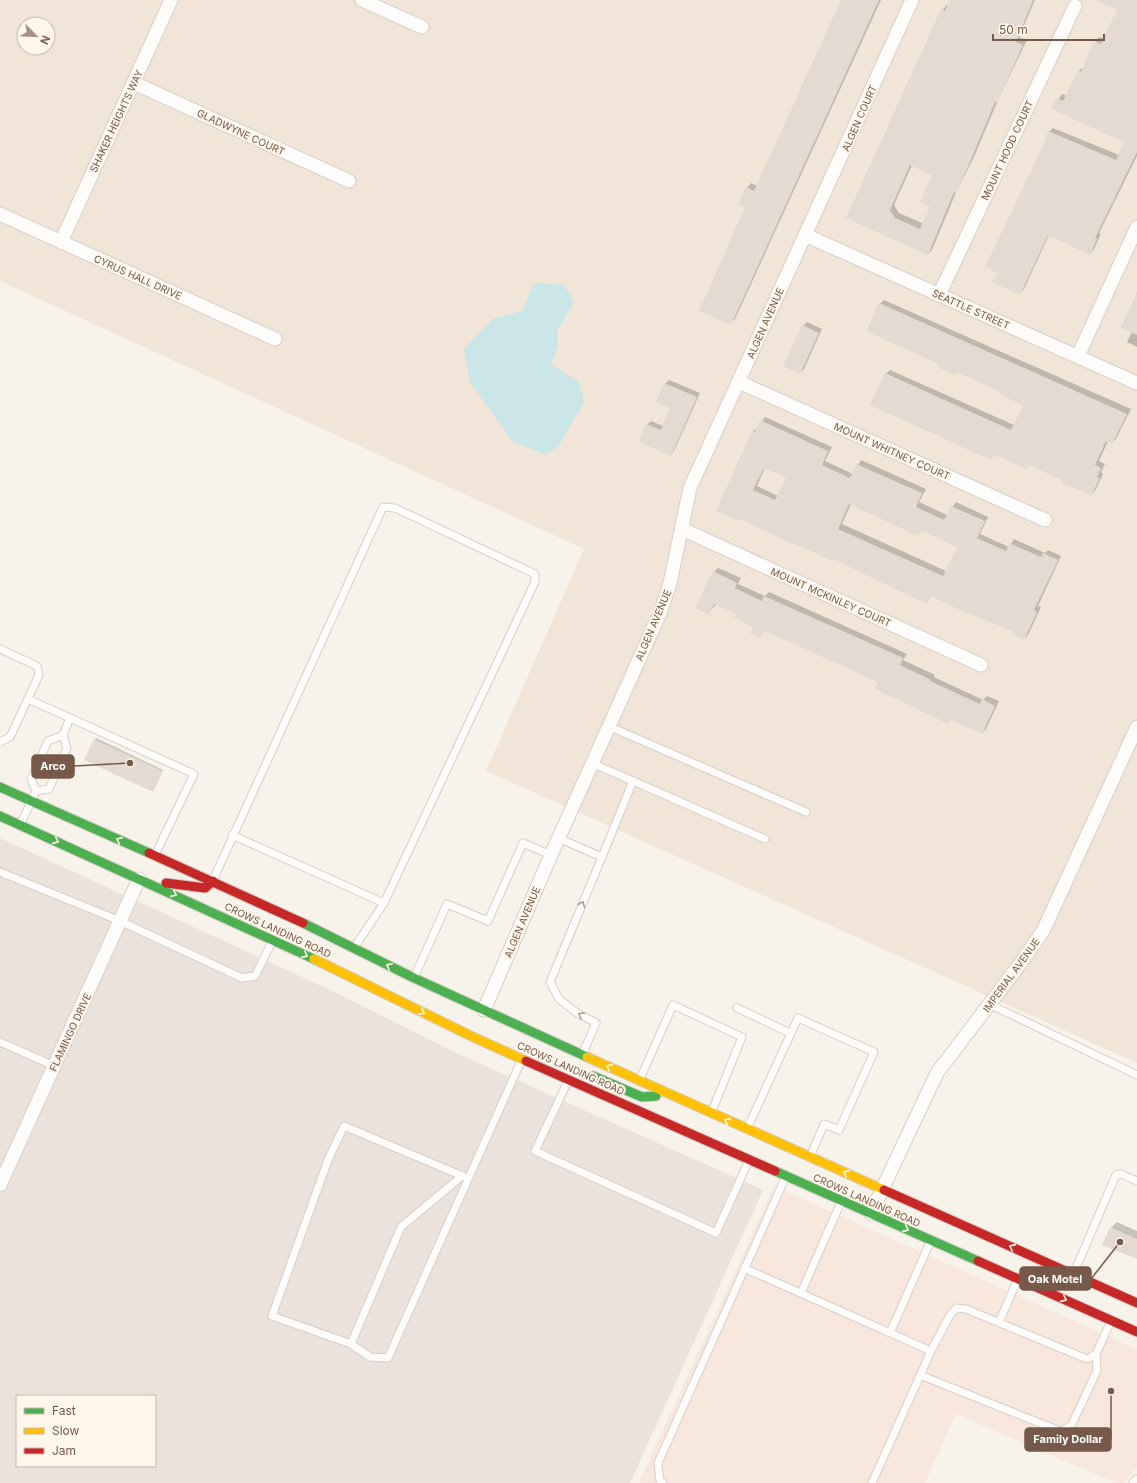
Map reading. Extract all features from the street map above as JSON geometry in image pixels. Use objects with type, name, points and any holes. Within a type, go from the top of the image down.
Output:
[{"type":"main road","name":"CROWS LANDING ROAD","points":[[0,787],[213,881],[354,948],[480,1013],[582,1055],[1137,1303]]},
{"type":"main road","name":"CROWS LANDING ROAD","points":[[0,816],[274,939],[387,995],[568,1079],[1137,1332]]},
{"type":"main road","points":[[144,881],[176,883],[196,888],[206,888],[213,881]]},
{"type":"main road","points":[[387,995],[402,993],[414,997]]},
{"type":"main road","points":[[522,1058],[537,1057]]},
{"type":"main road","points":[[585,1073],[642,1096],[670,1095]]},
{"type":"main road","points":[[931,1240],[943,1235]]},
{"type":"main road","points":[[1020,1262],[1049,1264]]},
{"type":"main road","points":[[1111,1320],[1121,1317],[1137,1321]]},
{"type":"street","name":"SHAKER HEIGHTS WAY","points":[[61,242],[171,0]]},
{"type":"street","points":[[362,0],[422,27]]},
{"type":"street","name":"ALGEN COURT","points":[[805,235],[912,0]]},
{"type":"street","name":"MOUNT HOOD COURT","points":[[938,295],[1075,6]]},
{"type":"street","name":"GLADWYNE COURT","points":[[134,83],[349,182]]},
{"type":"street","name":"CYRUS HALL DRIVE","points":[[0,214],[275,339]]},
{"type":"street","points":[[1078,356],[1137,227]]},
{"type":"street","name":"SEATTLE STREET","points":[[805,235],[1137,383]]},
{"type":"street","name":"ALGEN AVENUE","points":[[480,1013],[660,613],[670,583],[690,488],[805,235]]},
{"type":"street","name":"MOUNT WHITNEY COURT","points":[[739,382],[1045,520]]},
{"type":"street","name":"MOUNT MCKINLEY COURT","points":[[682,529],[981,665]]},
{"type":"street","name":"IMPERIAL AVENUE","points":[[871,1214],[938,1073],[1043,931],[1137,727]]},
{"type":"street","name":"FLAMINGO DRIVE","points":[[0,1185],[120,921],[144,881]]},
{"type":"lane","points":[[213,881],[232,835],[383,507],[395,508],[535,574],[535,582],[384,903],[354,948]]},
{"type":"lane","points":[[0,658],[2,650],[37,666],[39,675],[10,737],[0,742]]},
{"type":"lane","points":[[28,699],[194,774],[155,856]]},
{"type":"lane","points":[[36,791],[49,789],[67,748],[63,735],[70,718]]},
{"type":"lane","points":[[608,726],[806,812]]},
{"type":"lane","points":[[36,791],[31,780],[48,741],[63,735]]},
{"type":"lane","points":[[592,762],[765,839]]},
{"type":"lane","points":[[582,1055],[596,1023],[577,1013],[559,999],[550,982],[633,781]]},
{"type":"lane","points":[[20,825],[36,791]]},
{"type":"lane","points":[[232,835],[384,903]]},
{"type":"lane","points":[[558,838],[602,857]]},
{"type":"lane","points":[[414,978],[447,904],[488,921],[523,843],[551,855]]},
{"type":"lane","points":[[0,872],[120,921],[242,978],[255,976],[274,939]]},
{"type":"lane","points":[[990,1004],[1137,1075]]},
{"type":"lane","points":[[639,1081],[673,1005],[742,1037],[711,1113]]},
{"type":"lane","points":[[737,1008],[790,1033]]},
{"type":"lane","points":[[747,1129],[798,1018],[874,1052],[839,1130],[824,1124],[810,1157]]},
{"type":"lane","points":[[0,1042],[54,1066]]},
{"type":"lane","points":[[465,1178],[344,1126],[328,1160],[272,1316],[351,1344],[370,1357],[388,1358],[465,1178],[522,1058]]},
{"type":"lane","points":[[568,1079],[535,1152],[716,1233],[749,1160]]},
{"type":"lane","points":[[1073,1275],[1116,1175],[1121,1174],[1137,1181]]},
{"type":"lane","points":[[663,1483],[660,1481],[658,1463],[786,1176]]},
{"type":"lane","points":[[351,1344],[401,1227],[465,1178]]},
{"type":"lane","points":[[801,1293],[842,1201]]},
{"type":"lane","points":[[890,1333],[931,1240]]},
{"type":"lane","points":[[744,1268],[931,1352]]},
{"type":"lane","points":[[999,1322],[1018,1279]]},
{"type":"lane","points":[[872,1483],[931,1352],[949,1317],[956,1308],[966,1309],[1087,1359],[1096,1354]]},
{"type":"lane","points":[[920,1375],[1060,1431],[1071,1426],[1097,1371],[1096,1354],[1111,1320]]},
{"type":"shaded area","points":[[0,0],[1137,0],[1137,1063],[486,771],[584,549],[0,281]]},
{"type":"shaded area","points":[[0,838],[328,989],[454,1052],[763,1190],[630,1483],[0,1483]]},
{"type":"shaded area","points":[[774,1186],[1137,1349],[1137,1467],[1123,1483],[1116,1483],[956,1414],[925,1483],[639,1483]]},
{"type":"water","points":[[534,283],[564,285],[574,302],[558,329],[558,347],[551,364],[579,382],[584,403],[558,447],[545,455],[512,441],[470,382],[464,349],[493,319],[522,311]]},
{"type":"building","points":[[841,0],[879,0],[731,325],[699,311],[745,207],[738,204],[746,187],[754,191]]},
{"type":"building","points":[[950,0],[1033,0],[1016,42],[1023,45],[997,103],[995,102],[956,193],[954,192],[928,255],[846,218],[941,9],[945,11]],"holes":[[[910,165],[932,175],[920,203],[930,207],[920,229],[895,218],[890,210]]]},
{"type":"building","points":[[1096,0],[1137,0],[1137,152],[1095,238],[1097,239],[1090,255],[1048,235],[1020,295],[992,282],[997,273],[985,267],[1043,146],[1048,131],[1116,160],[1124,142],[1051,109],[1056,98],[1063,101],[1078,70],[1081,72],[1094,41],[1101,44],[1117,10]]},
{"type":"building","points":[[1137,291],[1137,335],[1121,328]]},
{"type":"building","points":[[879,303],[1127,414],[1112,444],[1106,441],[1095,465],[1101,468],[1097,477],[1100,478],[1091,496],[1062,483],[1063,480],[1028,465],[1026,469],[994,454],[991,460],[870,405],[885,373],[1011,430],[1023,405],[1000,395],[1001,392],[957,372],[955,375],[937,367],[939,364],[866,331]]},
{"type":"building","points":[[802,325],[819,333],[800,374],[783,366]]},
{"type":"building","points":[[664,383],[697,397],[671,456],[639,442],[646,424],[661,430],[670,408],[656,402]]},
{"type":"building","points":[[760,420],[828,451],[822,465],[850,478],[856,464],[922,493],[916,507],[944,520],[951,506],[985,521],[977,538],[1006,551],[1009,543],[1041,557],[1043,553],[1058,560],[1034,610],[1037,612],[1024,640],[1012,634],[1013,631],[962,611],[930,596],[927,604],[833,559],[833,561],[740,519],[739,521],[716,511],[752,431],[755,432]],"holes":[[[764,468],[786,477],[775,500],[753,490]],[[849,504],[918,536],[921,530],[957,547],[943,576],[838,529]]]},
{"type":"building","points":[[713,571],[737,583],[735,588],[762,601],[764,596],[890,652],[903,658],[900,665],[931,680],[930,681],[980,704],[982,699],[995,706],[982,734],[950,719],[948,724],[875,689],[878,682],[764,631],[760,638],[750,633],[753,627],[734,618],[736,614],[714,604],[709,615],[695,608]]},
{"type":"building","points":[[94,739],[163,771],[153,792],[84,760]]},
{"type":"building","points":[[1110,1227],[1137,1239],[1137,1259],[1102,1245]]},
{"type":"traffic: fast","points":[[0,787],[149,853]]},
{"type":"traffic: fast","points":[[0,816],[314,959]]},
{"type":"traffic: fast","points":[[303,923],[414,978],[587,1057]]},
{"type":"traffic: fast","points":[[593,1076],[642,1097],[656,1096]]},
{"type":"traffic: fast","points":[[775,1171],[978,1261]]},
{"type":"traffic: slow","points":[[314,959],[471,1036],[526,1061]]},
{"type":"traffic: slow","points":[[587,1057],[884,1190]]},
{"type":"traffic: jam","points":[[149,853],[303,923]]},
{"type":"traffic: jam","points":[[166,883],[205,888],[213,881]]},
{"type":"traffic: jam","points":[[526,1061],[775,1171]]},
{"type":"traffic: jam","points":[[884,1190],[1137,1303]]},
{"type":"traffic: jam","points":[[978,1261],[1137,1332]]},
{"type":"place","name":"Arco","points":[[130,763]]},
{"type":"place","name":"Oak Motel","points":[[1120,1242]]},
{"type":"place","name":"Family Dollar","points":[[1111,1391]]}]
